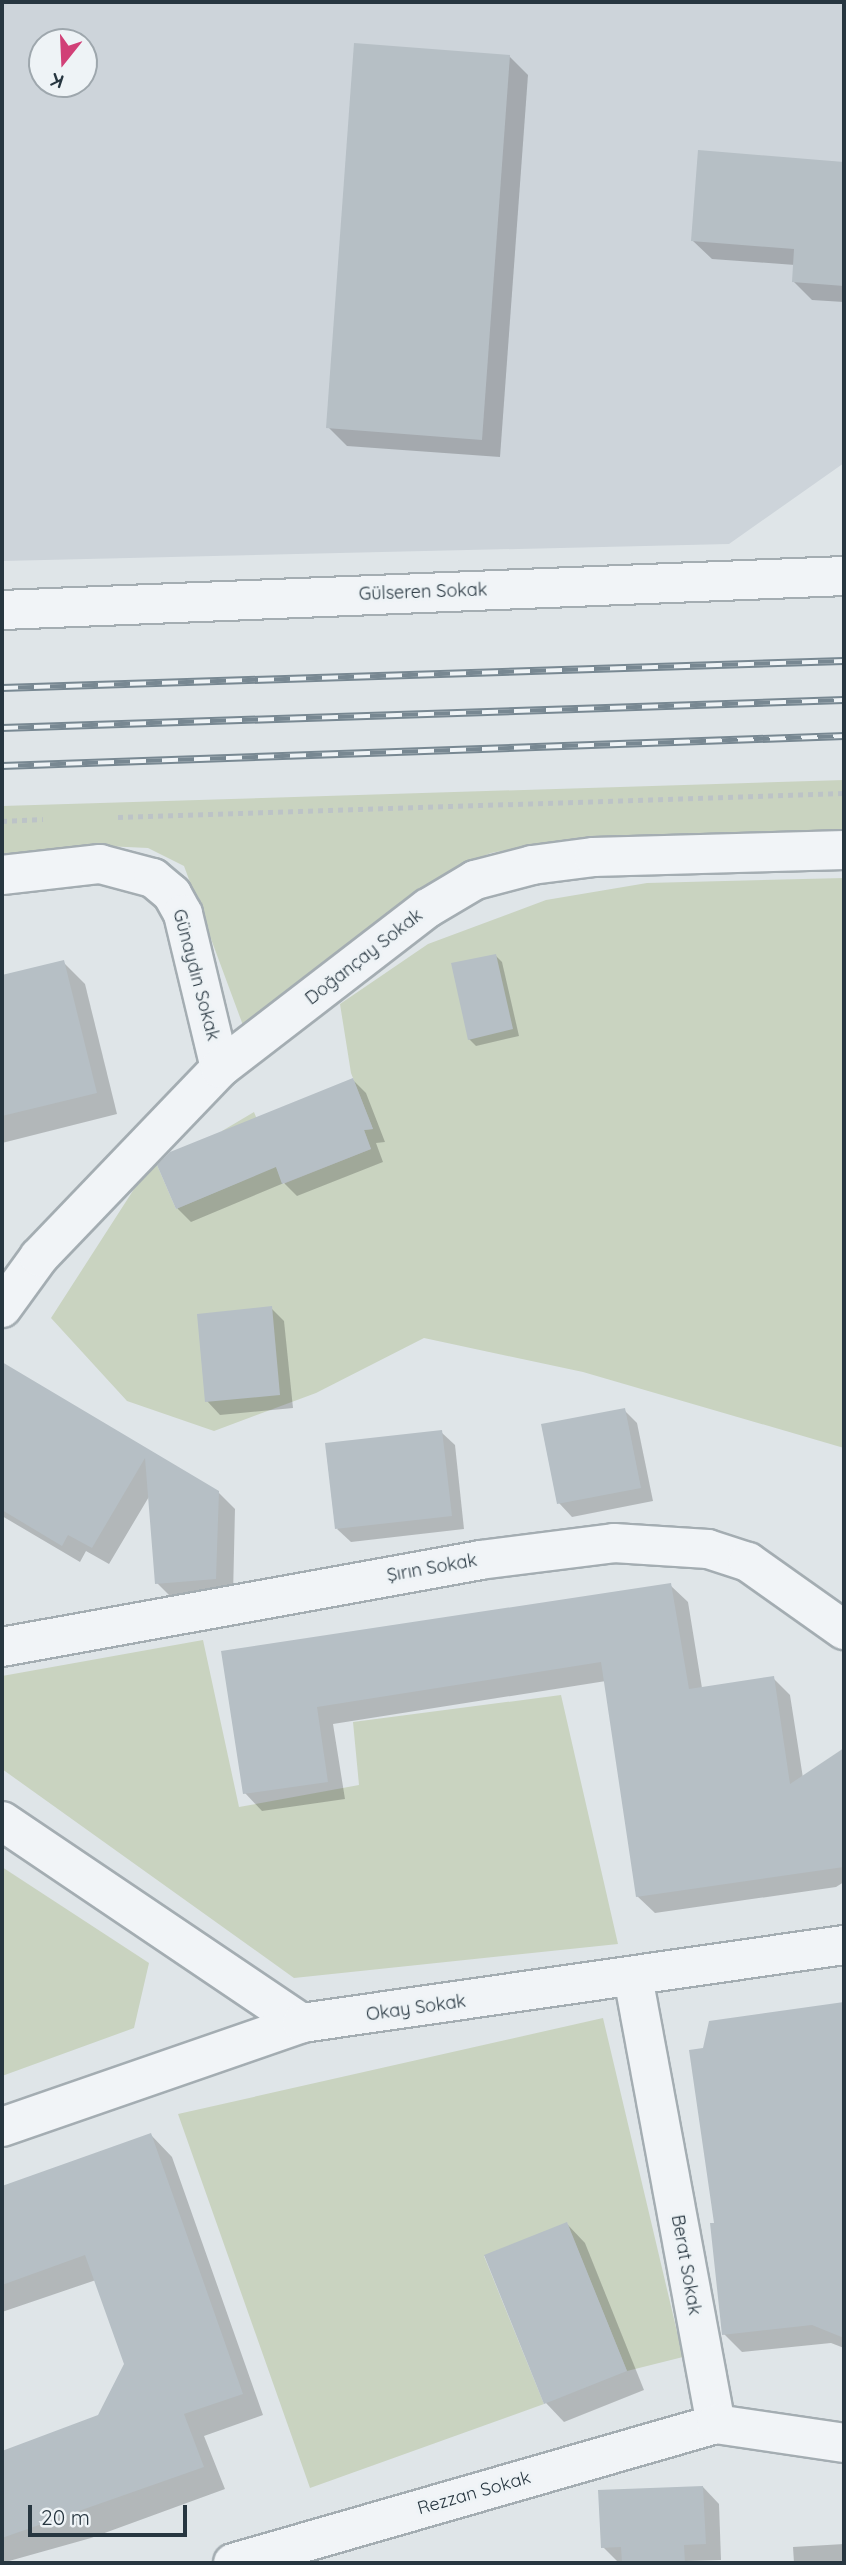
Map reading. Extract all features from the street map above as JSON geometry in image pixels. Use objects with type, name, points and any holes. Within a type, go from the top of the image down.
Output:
[{"type":"street","name":"Gülseren Sokak","points":[[2,610],[844,576]]},
{"type":"street","name":"Doğançay Sokak","points":[[2,1308],[39,1257],[220,1068],[428,908],[475,880],[531,865],[594,857],[844,850]]},
{"type":"street","name":"Günaydın Sokak","points":[[2,876],[100,864],[153,878],[172,894],[183,914],[220,1068]]},
{"type":"street","name":"Şırın Sokak","points":[[2,1647],[480,1560],[614,1543],[708,1549],[748,1562],[844,1630]]},
{"type":"street","points":[[2,1821],[302,2023]]},
{"type":"street","name":"Okay Sokak","points":[[2,2127],[302,2023],[844,1945]]},
{"type":"street","name":"Berat Sokak","points":[[633,1977],[716,2424]]},
{"type":"street","points":[[716,2424],[844,2442]]},
{"type":"street","name":"Rezzan Sokak","points":[[233,2563],[716,2424]]},
{"type":"path","points":[[112,817],[844,793]]},
{"type":"path","points":[[2,821],[57,819]]},
{"type":"shaded area","points":[[2,2],[844,2],[844,463],[729,544],[2,561]]},
{"type":"green space","points":[[844,780],[844,834],[538,844],[491,853],[456,867],[244,1028],[184,866],[148,848],[105,846],[2,858],[2,806]]},
{"type":"green space","points":[[844,878],[844,1448],[583,1372],[424,1338],[316,1393],[214,1431],[127,1401],[51,1318],[154,1158],[176,1209],[242,1181],[222,1131],[254,1112],[283,1184],[371,1149],[364,1130],[373,1129],[351,1073],[340,1004],[428,944],[546,900],[647,883]]},
{"type":"green space","points":[[203,1640],[239,1807],[359,1785],[353,1722],[561,1695],[618,1944],[294,1978],[2,1769],[2,1676]]},
{"type":"green space","points":[[2,1867],[149,1963],[134,2028],[2,2076]]},
{"type":"green space","points":[[603,2018],[683,2357],[627,2371],[567,2223],[484,2256],[544,2404],[310,2488],[178,2114]]},
{"type":"building","points":[[354,43],[510,55],[482,440],[326,428]]},
{"type":"building","points":[[698,150],[844,162],[844,286],[792,282],[794,249],[691,241]]},
{"type":"building","points":[[496,954],[513,1029],[468,1040],[451,963]]},
{"type":"building","points":[[64,960],[97,1093],[2,1116],[2,975]]},
{"type":"building","points":[[353,1078],[373,1129],[364,1130],[371,1149],[282,1184],[276,1167],[176,1209],[157,1165],[170,1152]]},
{"type":"building","points":[[272,1306],[280,1395],[205,1402],[197,1314]]},
{"type":"building","points":[[2,1362],[219,1491],[216,1579],[155,1584],[145,1458],[92,1548],[68,1535],[62,1546],[2,1510]]},
{"type":"building","points":[[625,1408],[641,1488],[557,1504],[541,1424]]},
{"type":"building","points":[[442,1430],[452,1516],[335,1529],[325,1443]]},
{"type":"building","points":[[671,1583],[689,1689],[774,1676],[790,1784],[844,1748],[844,1867],[636,1897],[601,1662],[317,1707],[328,1782],[243,1794],[221,1651]]},
{"type":"building","points":[[844,2002],[844,2338],[812,2325],[722,2335],[710,2223],[714,2223],[689,2050],[703,2048],[709,2021]]},
{"type":"building","points":[[151,2133],[243,2394],[184,2414],[204,2467],[2,2538],[2,2451],[98,2415],[124,2364],[85,2255],[2,2285],[2,2186]]},
{"type":"building","points":[[567,2222],[627,2371],[544,2404],[484,2255]]},
{"type":"building","points":[[703,2486],[706,2544],[684,2545],[685,2563],[622,2563],[621,2547],[601,2548],[598,2490]]},
{"type":"railway","points":[[2,688],[844,661]]},
{"type":"railway","points":[[2,728],[844,700]]},
{"type":"railway","points":[[2,766],[844,736]]}]
